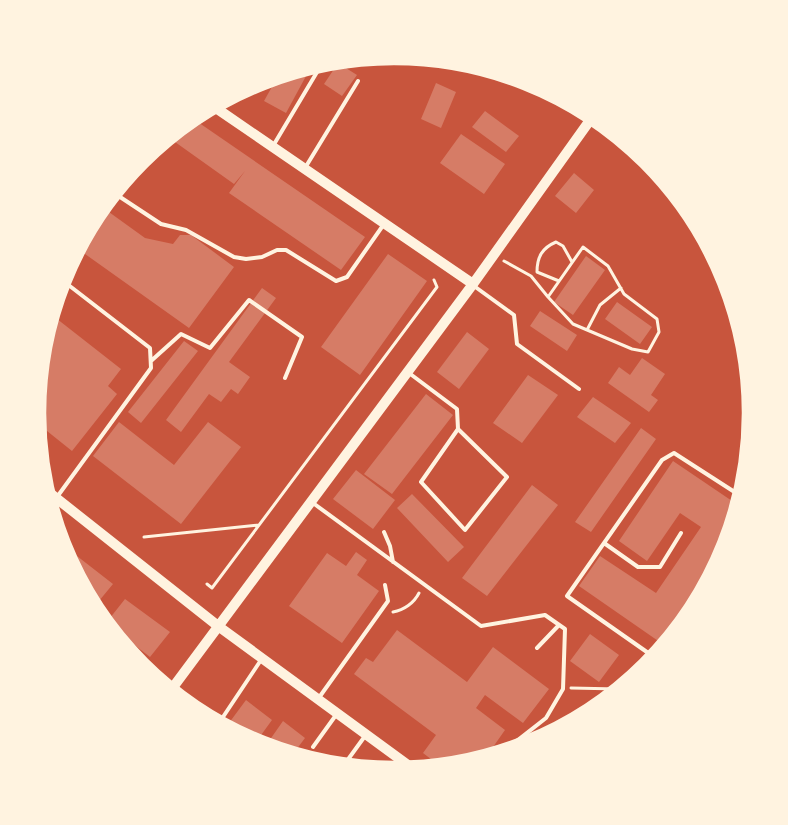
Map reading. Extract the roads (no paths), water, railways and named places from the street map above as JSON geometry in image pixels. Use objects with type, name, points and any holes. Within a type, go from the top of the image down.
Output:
[{"type":"main road","points":[[219,110],[473,284]]},
{"type":"main road","points":[[175,684],[473,284],[589,123]]},
{"type":"main road","points":[[56,498],[218,626],[403,762]]},
{"type":"lane","points":[[272,147],[317,72]]},
{"type":"lane","points":[[304,169],[358,81]]},
{"type":"lane","points":[[120,197],[161,224],[186,230],[234,257],[246,259],[262,257],[277,250],[286,250],[336,281],[347,277],[384,224]]},
{"type":"lane","points":[[473,284],[514,315],[517,344],[579,389]]},
{"type":"lane","points":[[56,498],[152,368],[150,348],[69,286]]},
{"type":"lane","points":[[151,361],[181,334],[210,348],[249,300],[302,337],[285,378]]},
{"type":"lane","points":[[407,372],[458,409],[458,429],[421,482],[464,530],[507,477],[458,429]]},
{"type":"lane","points":[[647,652],[568,596],[662,460],[674,453],[733,491]]},
{"type":"lane","points":[[310,501],[481,626],[545,615],[565,629],[563,689],[546,718],[521,737]]},
{"type":"lane","points":[[384,532],[390,546],[393,562]]},
{"type":"lane","points":[[604,543],[638,568],[660,567],[681,533]]},
{"type":"lane","points":[[318,699],[388,602],[385,585]]},
{"type":"lane","points":[[537,648],[559,625]]},
{"type":"lane","points":[[223,717],[263,658]]},
{"type":"lane","points":[[313,747],[338,713]]},
{"type":"lane","points":[[348,759],[366,734]]}]
